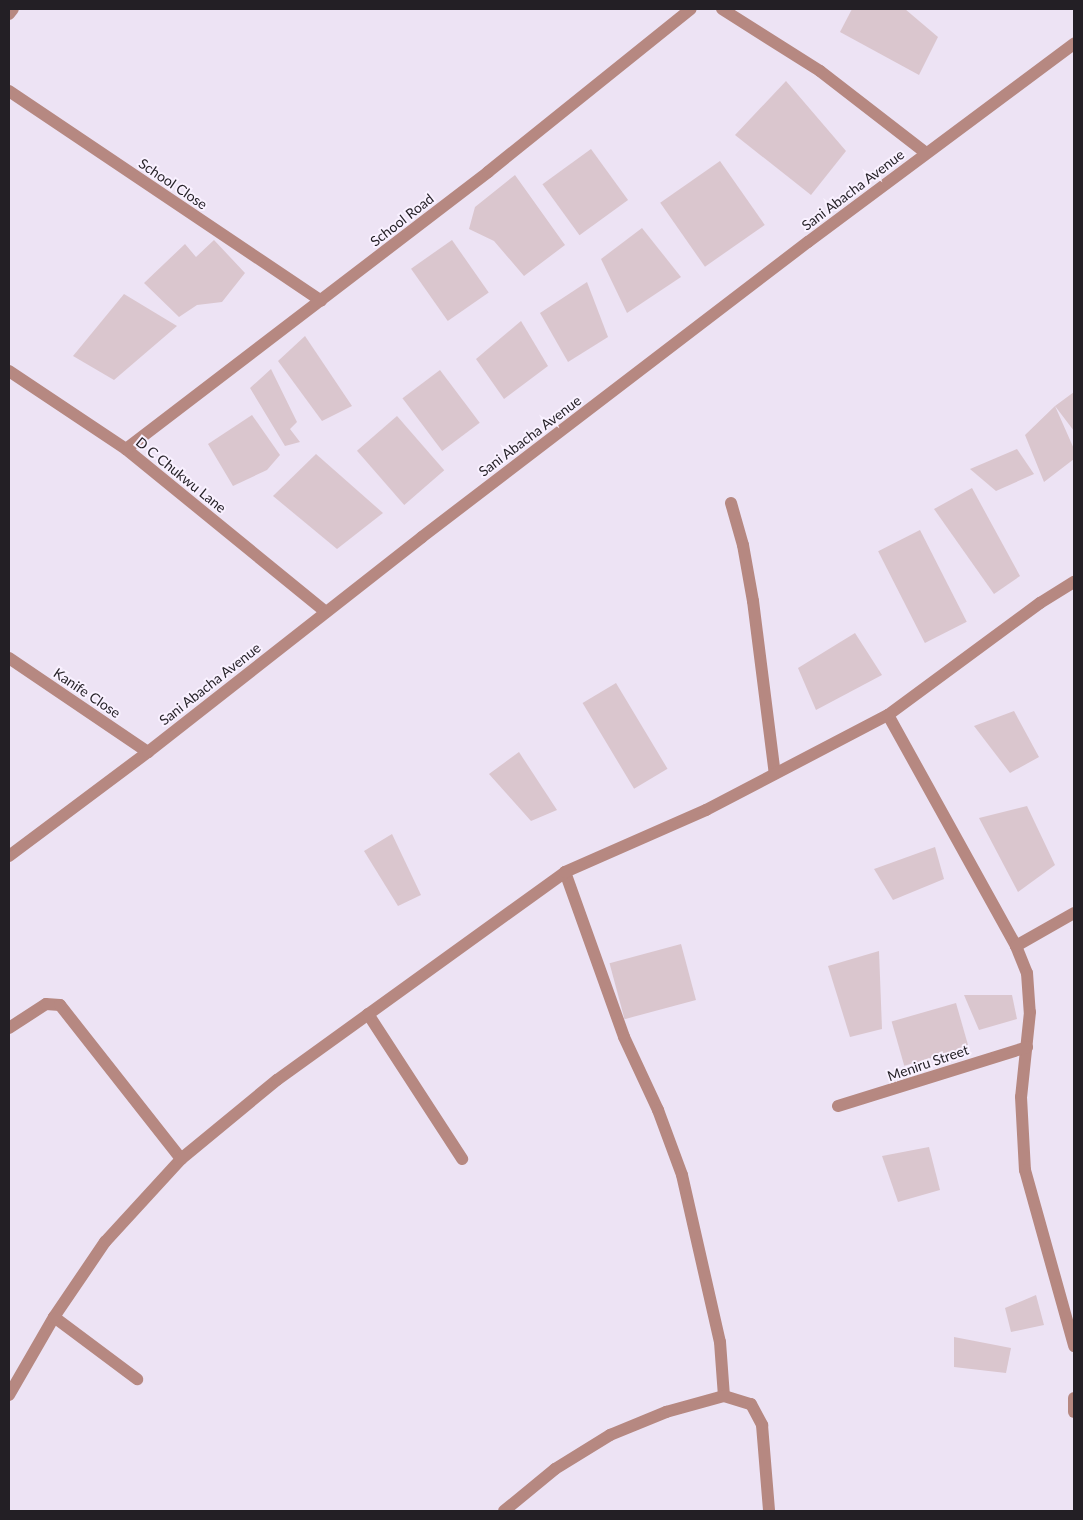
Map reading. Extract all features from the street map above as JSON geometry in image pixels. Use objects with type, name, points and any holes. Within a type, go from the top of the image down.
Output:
[{"type":"street","points":[[9,14],[13,9]]},
{"type":"street","name":"School Road","points":[[126,449],[321,301],[691,9]]},
{"type":"street","points":[[722,9],[820,71],[926,153]]},
{"type":"street","name":"Sani Abacha Avenue","points":[[9,856],[148,752],[326,612],[926,153],[1074,44]]},
{"type":"street","name":"School Close","points":[[9,91],[321,301]]},
{"type":"street","name":"D C Chukwu Lane","points":[[9,371],[126,449],[326,612]]},
{"type":"street","points":[[731,503],[743,546],[753,601],[775,774]]},
{"type":"street","points":[[9,1395],[54,1317],[104,1242],[181,1159],[277,1080],[565,872],[645,839],[888,715],[1040,603],[1074,582]]},
{"type":"street","name":"Kanife Close","points":[[9,658],[148,752]]},
{"type":"street","points":[[888,715],[1016,946],[1027,973],[1030,1012],[1022,1097],[1026,1170],[1074,1346]]},
{"type":"street","points":[[565,872],[624,1037],[658,1110],[682,1175],[720,1342],[724,1396]]},
{"type":"street","points":[[1016,946],[1074,913]]},
{"type":"street","points":[[9,1028],[46,1004],[60,1005],[181,1159]]},
{"type":"street","points":[[368,1014],[462,1159]]},
{"type":"street","name":"Meniru Street","points":[[838,1106],[1027,1047]]},
{"type":"street","points":[[54,1317],[137,1379]]},
{"type":"street","points":[[504,1511],[555,1469],[610,1435],[666,1412],[724,1396],[751,1404],[762,1425],[769,1511]]},
{"type":"street","points":[[1074,1398],[1074,1412]]},
{"type":"building","points":[[852,9],[905,9],[938,37],[919,75],[840,32]]},
{"type":"building","points":[[786,81],[846,151],[811,195],[735,135]]},
{"type":"building","points":[[591,149],[628,200],[579,235],[542,184]]},
{"type":"building","points":[[720,161],[765,225],[705,267],[660,203]]},
{"type":"building","points":[[515,175],[565,245],[524,276],[494,241],[469,229],[475,207]]},
{"type":"building","points":[[642,228],[681,277],[627,313],[601,259]]},
{"type":"building","points":[[214,240],[245,273],[222,302],[197,305],[179,317],[144,283],[185,244],[196,257]]},
{"type":"building","points":[[452,240],[489,292],[448,321],[411,269]]},
{"type":"building","points":[[587,282],[608,337],[568,362],[540,313]]},
{"type":"building","points":[[124,294],[177,326],[114,380],[73,356]]},
{"type":"building","points":[[521,321],[548,366],[504,399],[476,359]]},
{"type":"building","points":[[305,336],[352,406],[322,421],[278,361]]},
{"type":"building","points":[[271,369],[297,422],[290,429],[300,442],[285,446],[250,388]]},
{"type":"building","points":[[440,370],[480,423],[442,451],[402,398]]},
{"type":"building","points":[[1074,392],[1074,431],[1055,406]]},
{"type":"building","points":[[1055,406],[1074,449],[1074,459],[1044,482],[1025,435]]},
{"type":"building","points":[[252,415],[280,455],[267,470],[233,486],[208,444]]},
{"type":"building","points":[[397,416],[444,470],[404,505],[357,451]]},
{"type":"building","points":[[1017,449],[1034,474],[996,491],[970,469]]},
{"type":"building","points":[[316,454],[383,513],[337,549],[273,496]]},
{"type":"building","points":[[972,488],[1020,576],[994,594],[934,509]]},
{"type":"building","points":[[920,530],[967,622],[925,643],[878,551]]},
{"type":"building","points":[[855,633],[882,675],[816,710],[798,668]]},
{"type":"building","points":[[616,683],[668,769],[634,789],[583,703]]},
{"type":"building","points":[[1014,711],[1039,757],[1010,773],[974,726]]},
{"type":"building","points":[[519,752],[557,810],[531,821],[489,774]]},
{"type":"building","points":[[1027,806],[1055,865],[1018,892],[979,818]]},
{"type":"building","points":[[392,834],[421,895],[398,906],[364,851]]},
{"type":"building","points":[[935,847],[944,879],[893,900],[874,869]]},
{"type":"building","points":[[681,944],[696,1000],[625,1019],[610,963]]},
{"type":"building","points":[[879,951],[882,1029],[850,1037],[828,966]]},
{"type":"building","points":[[964,995],[1012,995],[1017,1019],[979,1030]]},
{"type":"building","points":[[956,1003],[969,1047],[904,1066],[892,1021]]},
{"type":"building","points":[[929,1147],[940,1190],[898,1202],[882,1156]]},
{"type":"building","points":[[1036,1295],[1044,1325],[1011,1332],[1005,1308]]},
{"type":"building","points":[[954,1337],[1011,1348],[1006,1373],[954,1367]]}]
